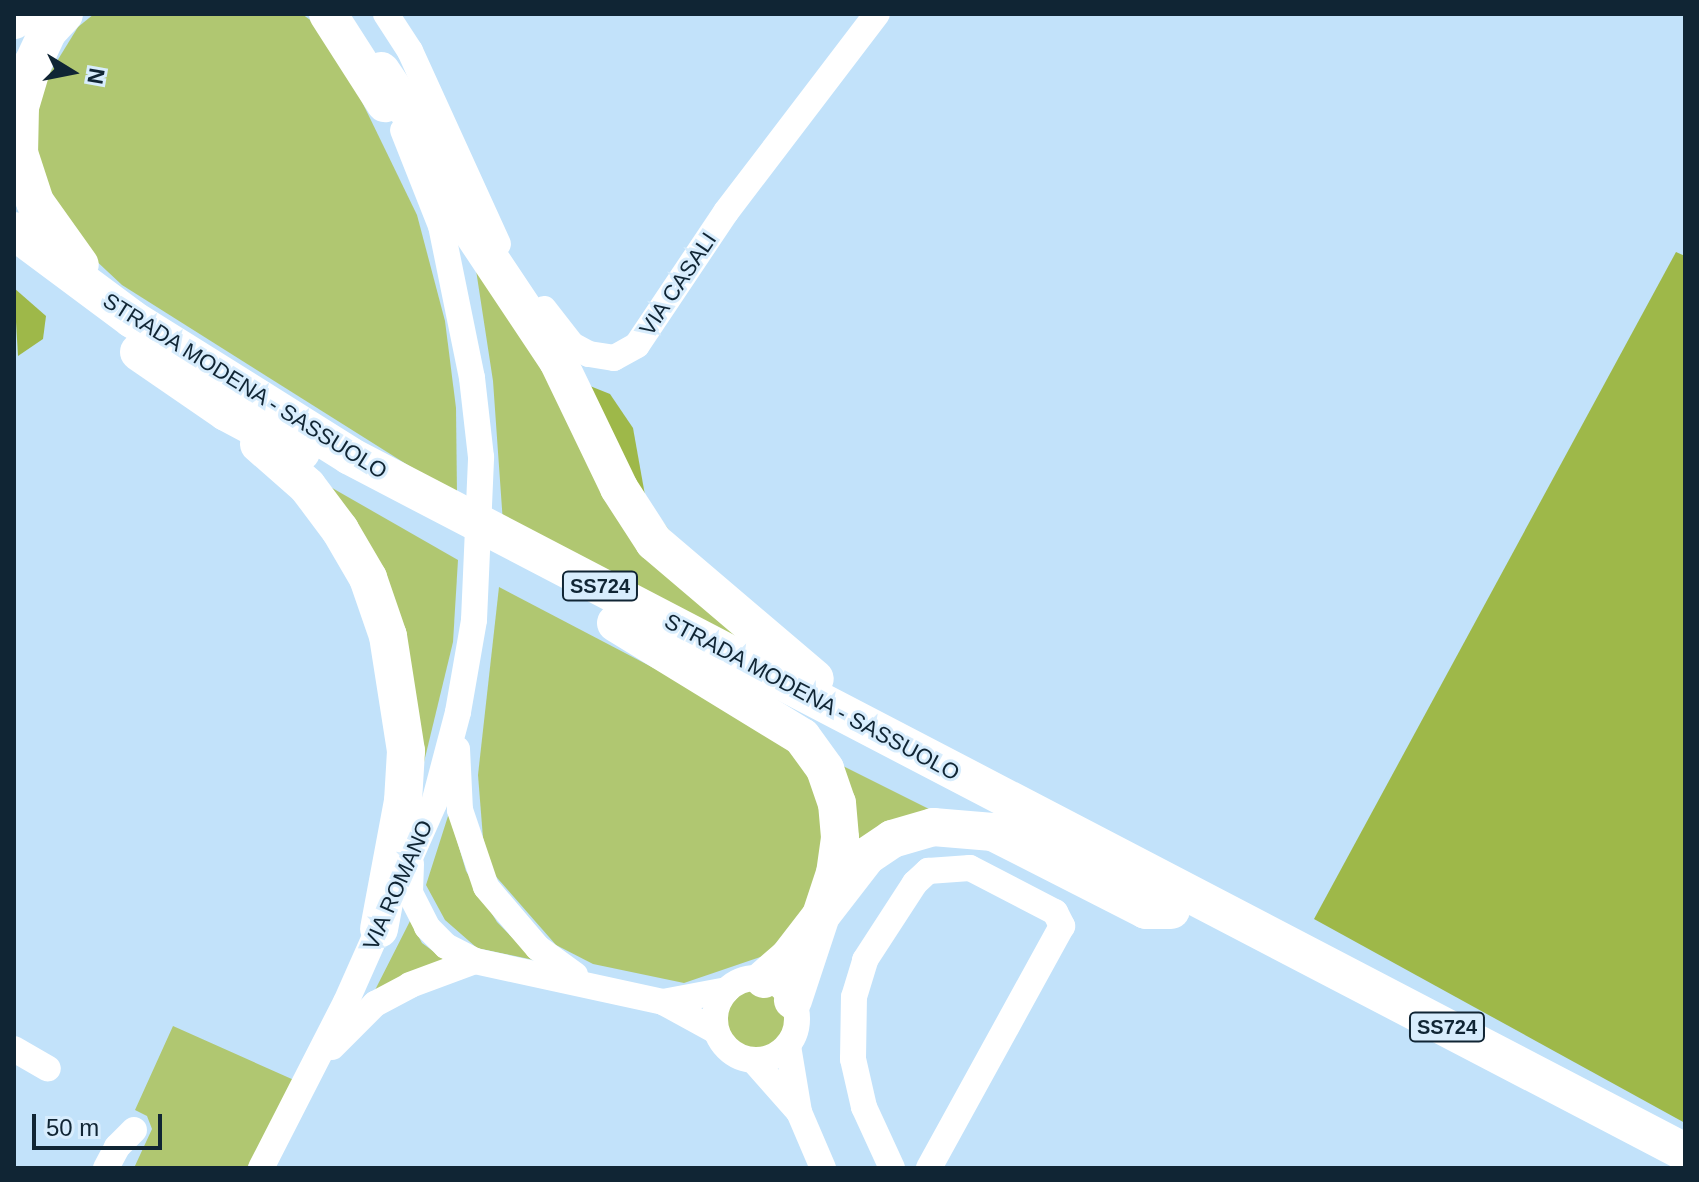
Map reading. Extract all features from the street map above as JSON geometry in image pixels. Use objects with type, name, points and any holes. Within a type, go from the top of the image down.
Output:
[{"type":"highway","points":[[14,20],[22,14]]},
{"type":"highway","points":[[64,14],[48,31],[33,63],[20,107],[19,153],[35,202],[57,240],[132,319]]},
{"type":"highway","points":[[328,14],[407,140]]},
{"type":"highway","points":[[381,71],[423,133],[464,220],[558,361],[619,488],[654,542],[798,667],[929,759]]},
{"type":"highway","name":"STRADA MODENA - SASSUOLO","points":[[14,231],[132,319],[350,456],[929,759],[1192,912]]},
{"type":"highway","name":"STRADA MODENA - SASSUOLO","points":[[14,261],[226,412],[616,623],[1192,912]]},
{"type":"highway","points":[[226,412],[307,486],[340,530],[368,578],[388,636],[406,751],[403,801],[379,929]]},
{"type":"highway","points":[[616,623],[802,737],[825,769],[837,803],[840,838],[835,873],[817,922]]},
{"type":"highway","points":[[778,989],[817,922],[878,847],[933,827],[993,832],[1146,910],[1192,912]]},
{"type":"highway","name":"SS724","points":[[1192,912],[1685,1152]]},
{"type":"highway","name":"SS724","points":[[1192,912],[1667,1168]]},
{"type":"street","name":"VIA ROMANO","points":[[261,1168],[312,1072],[411,860],[434,803],[458,712],[478,582],[481,476],[463,322],[441,226],[381,71],[349,14]]},
{"type":"street","name":"VIA CASALI","points":[[386,14],[410,51],[493,236],[572,345],[589,354],[614,358],[637,345],[726,212],[877,14]]},
{"type":"street","points":[[458,712],[460,810],[486,887],[538,948],[584,982]]},
{"type":"street","points":[[411,860],[410,893],[427,927],[446,946],[475,961],[584,982],[663,1002],[716,1031],[730,1051],[753,1060],[799,1112]]},
{"type":"street","points":[[892,1168],[864,1107],[853,1059],[854,997],[865,960],[915,883],[928,871],[970,868],[1060,916],[1061,935],[929,1168]]},
{"type":"street","points":[[312,1072],[375,1004],[420,980],[475,961]]},
{"type":"street","points":[[663,1002],[727,990],[751,978],[778,989],[797,1024],[788,1046],[778,1054],[753,1060]]},
{"type":"street","points":[[716,1031],[716,1009],[727,990]]},
{"type":"street","points":[[788,1046],[799,1112],[823,1168]]},
{"type":"street","points":[[14,1049],[48,1069]]},
{"type":"street","points":[[106,1168],[117,1147],[134,1130]]},
{"type":"green space","points":[[94,14],[302,14],[313,22],[348,73],[417,215],[445,321],[456,408],[457,496],[122,285],[76,242],[48,205],[33,145],[38,92],[78,27]]},
{"type":"green space","points":[[1676,252],[1685,256],[1685,1123],[1314,919]]},
{"type":"green space","points":[[476,270],[764,658],[503,523],[493,381]]},
{"type":"green space","points":[[14,288],[46,316],[43,339],[18,356]]},
{"type":"green space","points":[[580,382],[610,394],[633,428],[648,512]]},
{"type":"green space","points":[[320,481],[458,560],[453,642],[417,791]]},
{"type":"green space","points":[[499,587],[780,734],[811,772],[827,822],[822,883],[799,927],[766,955],[684,983],[593,964],[556,945],[492,872],[483,838],[478,775]]},
{"type":"green space","points":[[837,763],[949,819],[858,854]]},
{"type":"green space","points":[[449,813],[466,871],[497,922],[534,960],[477,948],[445,920],[426,885]]},
{"type":"green space","points":[[410,921],[422,943],[445,960],[372,996]]},
{"type":"green space","points":[[749,987],[761,987],[778,996],[785,1007],[785,1031],[778,1042],[761,1051],[749,1051],[737,1046],[728,1037],[723,1025],[723,1013],[728,1001],[737,992]]},
{"type":"green space","points":[[173,1026],[294,1080],[247,1168],[134,1168],[152,1129],[147,1116],[135,1110]]}]
